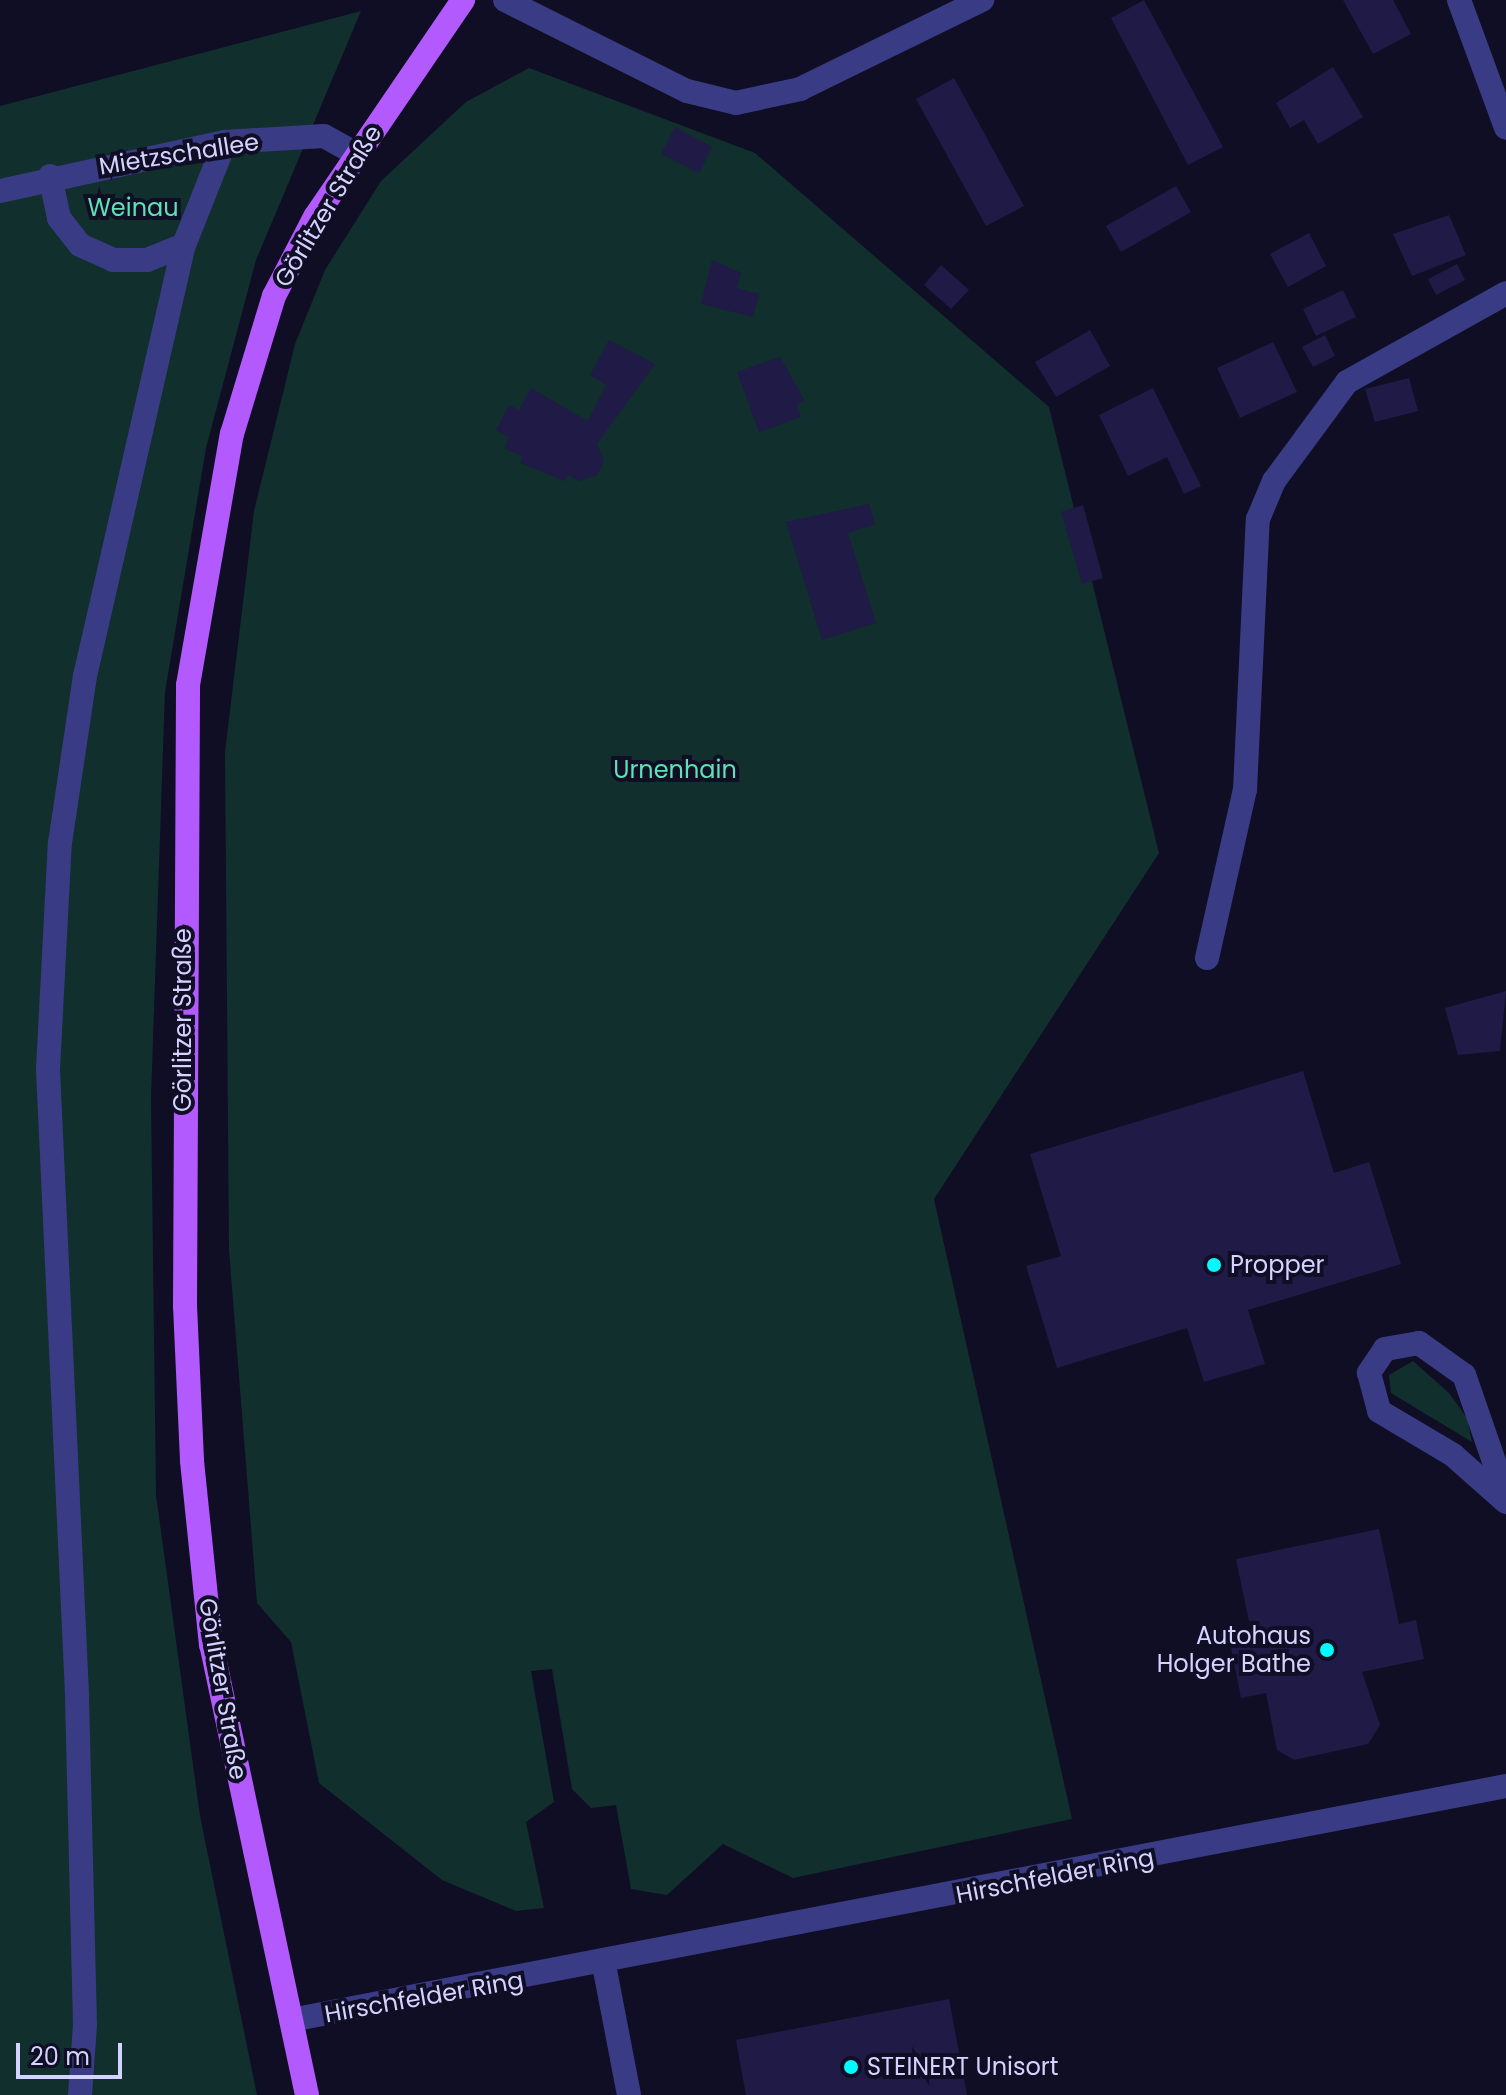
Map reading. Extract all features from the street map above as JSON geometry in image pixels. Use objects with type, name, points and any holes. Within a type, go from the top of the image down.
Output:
[{"type":"main road","name":"Görlitzer Straße","points":[[307,2095],[211,1645],[192,1460],[182,804],[188,685],[232,434],[274,296],[357,154],[463,0]]},
{"type":"street","points":[[505,0],[687,91],[736,103],[800,89],[982,0]]},
{"type":"street","points":[[1459,0],[1506,128]]},
{"type":"street","name":"Mietzschallee","points":[[0,191],[50,176],[225,142],[324,136],[357,154]]},
{"type":"street","points":[[80,2095],[85,2025],[77,1694],[48,1069],[60,843],[85,676],[184,245],[225,142]]},
{"type":"street","points":[[50,176],[59,218],[80,245],[113,260],[147,260],[184,245]]},
{"type":"street","points":[[1207,958],[1245,790],[1258,519],[1274,481],[1347,382],[1506,293]]},
{"type":"street","points":[[1419,1343],[1464,1375],[1506,1499],[1453,1455],[1379,1411],[1369,1373],[1385,1349],[1419,1343]]},
{"type":"street","name":"Hirschfelder Ring","points":[[291,2020],[604,1965],[1506,1786]]},
{"type":"street","points":[[604,1965],[629,2095]]},
{"type":"green space","name":"Weinau","points":[[361,11],[256,260],[206,448],[165,692],[151,1097],[156,1495],[200,1816],[257,2095],[0,2095],[0,106]]},
{"type":"green space","name":"Urnenhain","points":[[529,68],[755,153],[1049,407],[1159,853],[934,1199],[1072,1819],[793,1878],[723,1844],[667,1895],[631,1889],[616,1805],[591,1808],[572,1789],[552,1669],[531,1671],[554,1802],[526,1822],[544,1908],[516,1911],[442,1880],[319,1783],[291,1642],[257,1603],[229,1250],[225,752],[254,511],[295,344],[325,270],[381,181],[466,102]]},
{"type":"green space","points":[[1413,1361],[1449,1393],[1467,1418],[1472,1442],[1391,1393],[1389,1375]]},
{"type":"building","points":[[1144,0],[1223,147],[1188,165],[1111,18]]},
{"type":"building","points":[[1343,0],[1393,0],[1411,34],[1373,54]]},
{"type":"building","points":[[1333,67],[1363,117],[1318,144],[1304,120],[1290,128],[1276,103]]},
{"type":"building","points":[[954,78],[1024,206],[986,226],[916,99]]},
{"type":"building","points":[[675,127],[712,147],[699,173],[661,154]]},
{"type":"building","points":[[1176,186],[1191,212],[1121,252],[1106,226]]},
{"type":"building","points":[[1449,215],[1466,255],[1412,276],[1393,234]]},
{"type":"building","points":[[1309,233],[1326,266],[1288,287],[1270,254]]},
{"type":"building","points":[[712,260],[741,273],[737,288],[759,294],[753,317],[701,304]]},
{"type":"building","points":[[1457,264],[1465,280],[1436,295],[1428,279]]},
{"type":"building","points":[[941,265],[969,290],[951,309],[924,285]]},
{"type":"building","points":[[1343,290],[1356,317],[1316,336],[1303,309]]},
{"type":"building","points":[[1090,330],[1110,366],[1056,397],[1035,362]]},
{"type":"building","points":[[1325,335],[1335,356],[1313,367],[1302,347]]},
{"type":"building","points":[[609,340],[655,364],[597,444],[604,461],[597,475],[579,481],[568,475],[565,481],[520,463],[523,457],[504,448],[509,437],[496,430],[509,405],[519,410],[531,388],[588,421],[606,385],[590,375]]},
{"type":"building","points":[[1273,342],[1297,392],[1240,418],[1217,368]]},
{"type":"building","points":[[780,357],[805,401],[797,404],[801,417],[759,432],[737,372]]},
{"type":"building","points":[[1409,378],[1418,411],[1375,422],[1365,389]]},
{"type":"building","points":[[1153,388],[1201,486],[1184,494],[1167,457],[1128,476],[1099,415]]},
{"type":"building","points":[[869,504],[875,524],[848,533],[876,623],[822,640],[786,522]]},
{"type":"building","points":[[1083,505],[1103,578],[1082,584],[1061,512]]},
{"type":"building","points":[[1506,991],[1500,1051],[1458,1055],[1445,1008]]},
{"type":"building","points":[[1303,1071],[1334,1173],[1369,1162],[1401,1264],[1248,1310],[1265,1364],[1204,1382],[1187,1328],[1057,1368],[1026,1266],[1061,1256],[1030,1154]]},
{"type":"building","name":"Autohaus Holger Bathe","points":[[1379,1529],[1399,1624],[1416,1620],[1424,1659],[1362,1672],[1380,1725],[1368,1744],[1294,1760],[1277,1750],[1266,1693],[1241,1698],[1230,1642],[1252,1636],[1236,1559]]},
{"type":"building","name":"STEINERT Unisort","points":[[949,1999],[967,2095],[746,2095],[736,2040]]},
{"type":"place","name":"Propper","points":[[1214,1265]]},
{"type":"place","name":"Autohaus Holger Bathe","points":[[1327,1650]]},
{"type":"place","name":"STEINERT Unisort","points":[[851,2067]]}]
